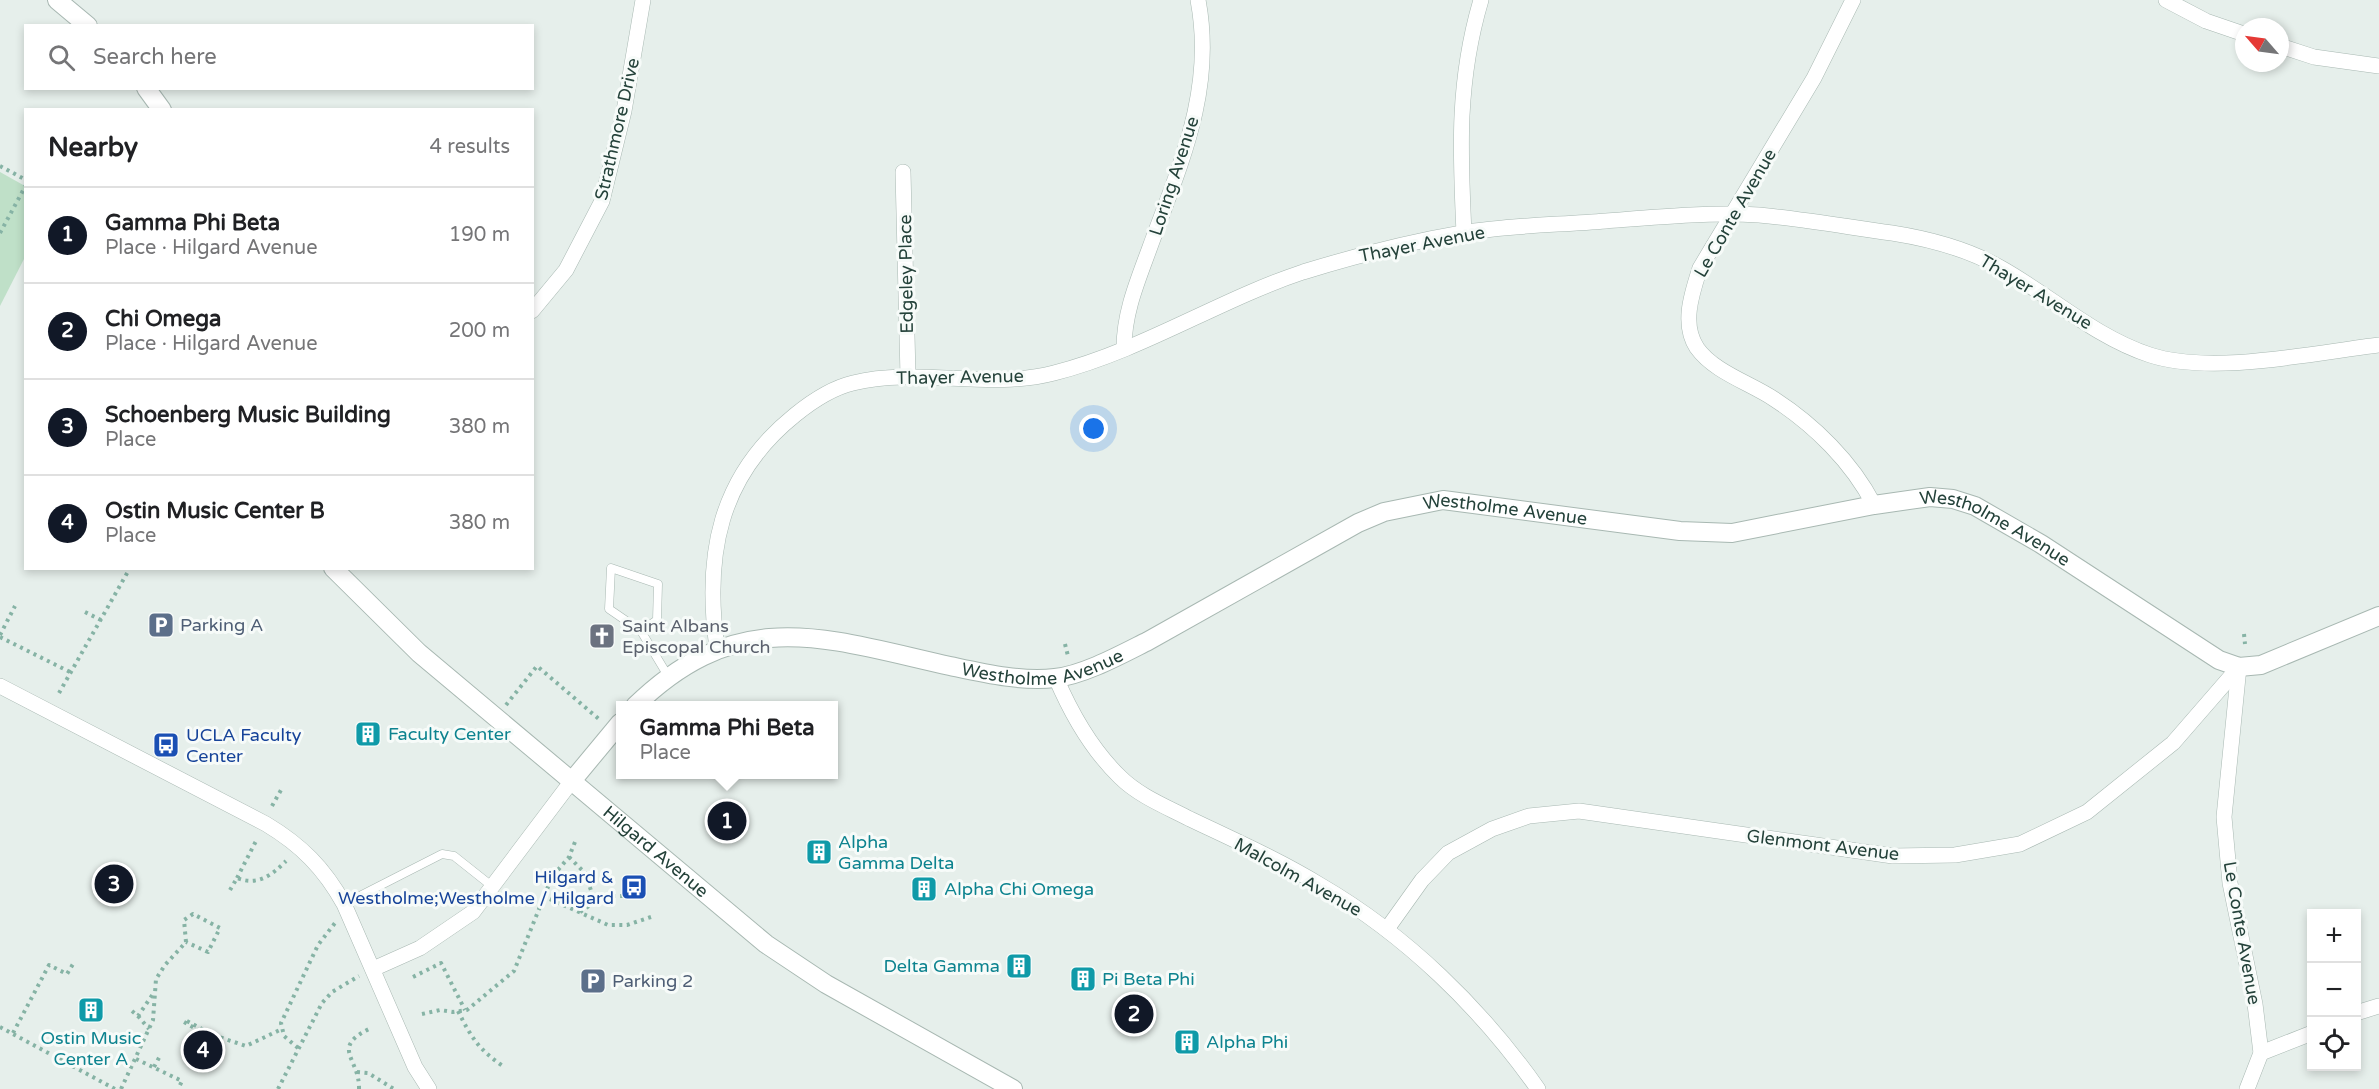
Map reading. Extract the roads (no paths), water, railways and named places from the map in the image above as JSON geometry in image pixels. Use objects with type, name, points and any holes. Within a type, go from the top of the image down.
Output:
[{"type":"street","points":[[57,0],[86,24]]},
{"type":"street","name":"Strathmore Drive","points":[[534,309],[566,270],[602,201],[624,111],[644,0]]},
{"type":"street","name":"Loring Avenue","points":[[1125,348],[1124,327],[1135,289],[1189,141],[1200,90],[1203,29],[1198,0]]},
{"type":"street","points":[[1464,232],[1459,166],[1461,99],[1471,33],[1481,0]]},
{"type":"street","name":"Le Conte Avenue","points":[[1853,0],[1814,78],[1734,215],[1700,268],[1690,299],[1689,327],[1697,348],[1717,366],[1775,399],[1815,430],[1860,478],[1874,505]]},
{"type":"street","points":[[2166,0],[2206,21],[2235,31]]},
{"type":"street","points":[[2289,48],[2314,57],[2379,66]]},
{"type":"street","points":[[147,90],[161,108]]},
{"type":"street","name":"Edgeley Place","points":[[903,172],[908,376]]},
{"type":"street","name":"Thayer Avenue","points":[[717,648],[711,589],[716,545],[726,506],[745,466],[776,430],[811,402],[851,383],[908,376],[1005,379],[1052,374],[1125,348],[1299,274],[1353,258],[1464,232],[1698,214],[1761,216],[1898,234],[1950,246],[2002,268],[2125,345],[2176,362],[2219,364],[2379,345]]},
{"type":"street","name":"Westholme Avenue","points":[[640,701],[668,676],[717,648],[765,638],[809,636],[977,672],[1056,678],[1115,657],[1148,641],[1358,523],[1384,512],[1414,504],[1443,500],[1707,534],[1752,531],[1874,505],[1930,497],[1953,499],[1975,506],[2041,544],[2219,660],[2239,667]]},
{"type":"street","name":"Hilgard Avenue","points":[[335,570],[411,645],[766,944],[792,962],[1013,1089]]},
{"type":"street","points":[[2239,667],[2261,665],[2379,616]]},
{"type":"street","name":"Le Conte Avenue","points":[[2239,667],[2224,817],[2230,884],[2255,1004],[2261,1053],[2247,1089]]},
{"type":"street","name":"Glenmont Avenue","points":[[1387,929],[1422,880],[1448,853],[1492,829],[1529,816],[1580,811],[1893,856],[1955,855],[2020,844],[2087,812],[2173,743],[2239,667]]},
{"type":"street","name":"Malcolm Avenue","points":[[1056,678],[1068,706],[1090,740],[1120,778],[1153,800],[1320,885],[1387,929],[1460,995],[1519,1061],[1538,1089]]},
{"type":"street","points":[[0,686],[283,834],[317,863],[346,909],[415,1067],[429,1089]]},
{"type":"street","points":[[373,969],[420,948],[453,928],[473,912],[571,782],[616,728]]},
{"type":"street","points":[[2361,1011],[2379,1006]]},
{"type":"street","points":[[2261,1053],[2307,1035]]},
{"type":"lane","points":[[641,631],[657,620],[658,584],[611,568],[609,609],[641,631],[668,676]]},
{"type":"lane","points":[[346,909],[442,854],[454,856],[494,887]]},
{"type":"place","name":"Parking A","points":[[161,625]]},
{"type":"place","name":"Saint Albans Episcopal Church","points":[[602,636]]},
{"type":"place","name":"Faculty Center","points":[[368,734]]},
{"type":"place","name":"UCLA Faculty Center","points":[[166,745]]},
{"type":"place","name":"Gamma Phi Beta","points":[[727,821]]},
{"type":"place","name":"Alpha Gamma Delta","points":[[819,852]]},
{"type":"place","name":"Schoenberg Music Building","points":[[114,884]]},
{"type":"place","name":"Hilgard & Westholme;Westholme / Hilgard","points":[[634,887]]},
{"type":"place","name":"Alpha Chi Omega","points":[[924,889]]},
{"type":"place","name":"Delta Gamma","points":[[1019,966]]},
{"type":"place","name":"Pi Beta Phi","points":[[1083,979]]},
{"type":"place","name":"Parking 2","points":[[593,981]]},
{"type":"place","name":"Ostin Music Center A","points":[[91,1010]]},
{"type":"place","name":"Chi Omega","points":[[1134,1014]]},
{"type":"place","name":"Alpha Phi","points":[[1187,1042]]},
{"type":"place","name":"Ostin Music Center B","points":[[203,1050]]}]
